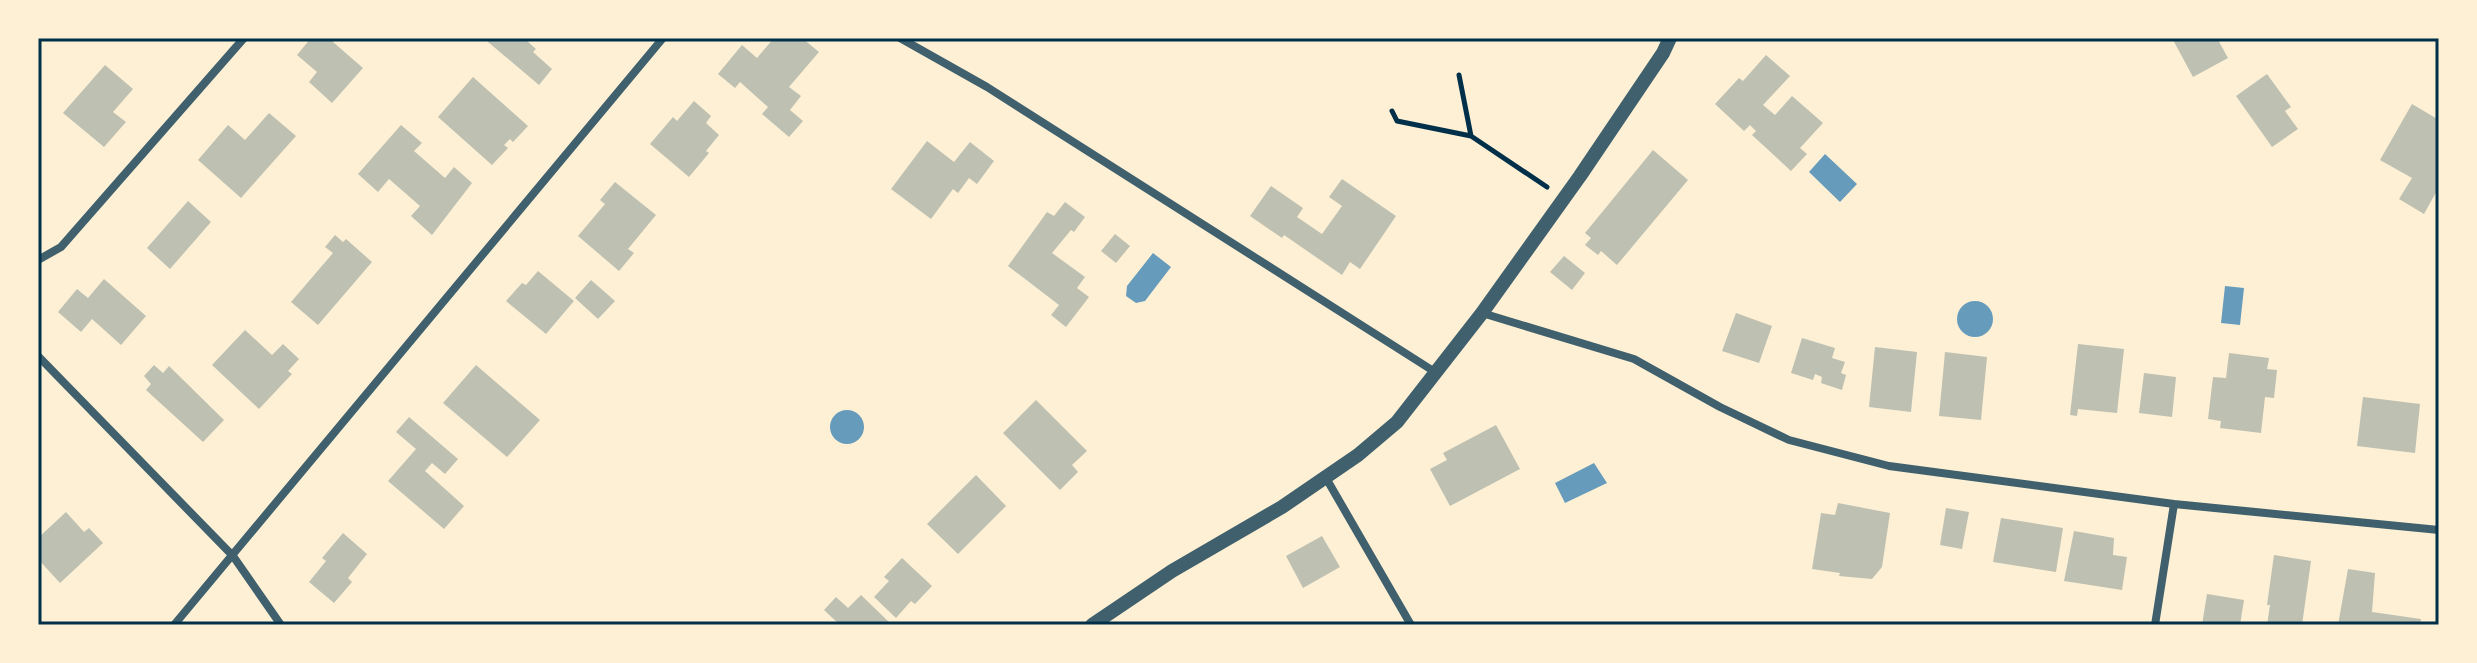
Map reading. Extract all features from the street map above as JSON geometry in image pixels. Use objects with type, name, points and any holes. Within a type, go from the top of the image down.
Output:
[{"type":"street","points":[[38,260],[61,247],[244,38]]},
{"type":"street","points":[[174,625],[663,38]]},
{"type":"street","points":[[900,38],[987,87],[1435,372]]},
{"type":"street","points":[[1092,625],[1172,571],[1326,478],[1397,422],[1482,313],[1564,198],[1663,53],[1670,38]]},
{"type":"street","points":[[1482,313],[1634,359],[1720,407],[1789,440],[1889,466],[2174,504],[2439,530]]},
{"type":"street","points":[[38,356],[233,556],[281,625]]},
{"type":"street","points":[[1326,478],[1411,625]]},
{"type":"street","points":[[2155,625],[2174,504]]},
{"type":"path","points":[[1459,75],[1471,136]]},
{"type":"path","points":[[1392,111],[1397,121],[1471,136],[1564,198]]},
{"type":"water","points":[[1825,154],[1857,184],[1840,202],[1809,172]]},
{"type":"water","points":[[1153,253],[1171,267],[1145,301],[1136,303],[1126,296],[1127,286]]},
{"type":"water","points":[[2225,286],[2244,288],[2240,325],[2221,323]]},
{"type":"water","points":[[1975,301],[1988,306],[1993,319],[1988,332],[1975,337],[1962,332],[1957,319],[1962,306]]},
{"type":"water","points":[[847,410],[859,415],[864,427],[859,439],[847,444],[835,439],[830,427],[835,415]]},
{"type":"water","points":[[1594,463],[1607,483],[1565,503],[1555,483]]},
{"type":"building","points":[[311,38],[336,38],[333,42],[363,68],[332,103],[309,82],[317,72],[297,55]]},
{"type":"building","points":[[491,38],[529,38],[527,41],[536,49],[533,52],[552,69],[539,85],[488,42]]},
{"type":"building","points":[[774,38],[802,38],[819,52],[789,87],[801,96],[790,110],[803,121],[789,137],[762,114],[768,107],[740,82],[735,88],[718,74],[742,45],[757,58]]},
{"type":"building","points":[[2172,38],[2217,38],[2228,58],[2193,77]]},
{"type":"building","points":[[1766,55],[1790,76],[1763,105],[1775,115],[1792,96],[1823,123],[1800,148],[1807,154],[1791,171],[1752,135],[1756,131],[1750,125],[1744,131],[1715,104],[1739,78],[1743,81]]},
{"type":"building","points":[[105,65],[133,89],[113,112],[126,122],[104,147],[63,113]]},
{"type":"building","points":[[2267,74],[2291,107],[2285,111],[2298,129],[2272,147],[2236,96]]},
{"type":"building","points":[[473,77],[528,126],[513,142],[510,139],[504,145],[508,148],[492,165],[438,117]]},
{"type":"building","points":[[694,101],[711,116],[706,123],[719,135],[689,177],[650,144],[673,117],[677,121]]},
{"type":"building","points":[[2412,104],[2439,120],[2439,187],[2424,214],[2399,199],[2412,178],[2380,160]]},
{"type":"building","points":[[269,113],[296,136],[241,198],[198,160],[228,125],[245,140]]},
{"type":"building","points":[[401,125],[422,143],[414,151],[445,178],[454,167],[472,183],[432,235],[411,216],[420,206],[389,179],[378,192],[358,174]]},
{"type":"building","points":[[927,141],[954,162],[970,142],[994,161],[977,184],[969,178],[958,193],[953,189],[931,219],[891,189]]},
{"type":"building","points":[[1653,150],[1688,180],[1617,265],[1601,251],[1598,255],[1585,245],[1591,238],[1585,233]]},
{"type":"building","points":[[1342,179],[1396,216],[1360,269],[1350,262],[1342,275],[1250,216],[1271,186],[1303,208],[1297,217],[1322,234],[1342,206],[1329,197]]},
{"type":"building","points":[[615,182],[656,215],[628,249],[634,253],[619,271],[578,236],[605,204],[600,200]]},
{"type":"building","points":[[188,201],[211,222],[170,269],[147,248]]},
{"type":"building","points":[[1065,202],[1085,217],[1052,253],[1085,277],[1077,288],[1089,297],[1066,327],[1051,315],[1059,305],[1008,266],[1047,212],[1054,216]]},
{"type":"building","points":[[1115,234],[1130,246],[1116,263],[1101,251]]},
{"type":"building","points":[[335,235],[343,242],[346,239],[372,262],[318,325],[291,302],[333,253],[325,247]]},
{"type":"building","points":[[1564,256],[1585,273],[1572,290],[1550,272]]},
{"type":"building","points":[[538,271],[574,301],[546,334],[506,301]]},
{"type":"building","points":[[104,279],[146,316],[121,345],[92,319],[81,332],[58,312],[77,289],[88,298]]},
{"type":"building","points":[[591,280],[615,301],[598,319],[575,298]]},
{"type":"building","points":[[1736,313],[1772,326],[1759,363],[1722,351]]},
{"type":"building","points":[[245,330],[272,355],[283,344],[299,359],[288,371],[292,374],[259,409],[212,365]]},
{"type":"building","points":[[1802,338],[1835,348],[1832,358],[1845,362],[1841,373],[1846,375],[1842,390],[1821,383],[1822,377],[1815,374],[1813,380],[1791,373]]},
{"type":"building","points":[[2078,344],[2124,349],[2117,413],[2078,409],[2077,416],[2070,415]]},
{"type":"building","points":[[1875,347],[1917,352],[1911,412],[1869,407]]},
{"type":"building","points":[[1945,352],[1987,357],[1981,420],[1939,416]]},
{"type":"building","points":[[2229,353],[2269,358],[2267,369],[2277,370],[2274,398],[2265,397],[2261,433],[2220,428],[2221,421],[2208,419],[2213,377],[2226,378]]},
{"type":"building","points":[[154,365],[163,373],[169,366],[224,420],[203,442],[146,390],[151,384],[144,376]]},
{"type":"building","points":[[476,365],[540,420],[507,457],[443,403]]},
{"type":"building","points":[[2144,373],[2176,377],[2172,417],[2139,413]]},
{"type":"building","points":[[2363,397],[2420,404],[2415,453],[2357,446]]},
{"type":"building","points":[[1036,400],[1087,451],[1072,465],[1078,472],[1060,490],[1003,433]]},
{"type":"building","points":[[409,417],[458,459],[445,474],[432,463],[425,471],[464,506],[444,529],[388,481],[416,449],[396,432]]},
{"type":"building","points":[[1496,425],[1520,469],[1450,506],[1430,469],[1447,460],[1443,453]]},
{"type":"building","points":[[976,475],[1006,506],[958,554],[927,524]]},
{"type":"building","points":[[1838,503],[1890,513],[1882,567],[1872,579],[1839,576],[1840,573],[1812,569],[1821,513],[1835,515]]},
{"type":"building","points":[[1946,508],[1969,512],[1962,549],[1940,545]]},
{"type":"building","points":[[66,512],[84,532],[89,528],[103,543],[60,583],[38,559],[38,538]]},
{"type":"building","points":[[2001,518],[2063,528],[2056,572],[1993,562]]},
{"type":"building","points":[[2074,531],[2114,538],[2113,555],[2127,557],[2122,590],[2064,581]]},
{"type":"building","points":[[343,533],[367,554],[348,578],[352,582],[334,603],[309,582],[326,561],[322,558]]},
{"type":"building","points":[[1322,536],[1340,567],[1303,588],[1286,556]]},
{"type":"building","points":[[2274,555],[2311,561],[2302,625],[2267,625]]},
{"type":"building","points":[[902,558],[932,586],[915,604],[911,601],[896,618],[874,597],[889,581],[884,577]]},
{"type":"building","points":[[2348,569],[2375,573],[2372,612],[2421,619],[2420,625],[2338,625]]},
{"type":"building","points":[[2207,594],[2244,600],[2240,625],[2202,625]]},
{"type":"building","points":[[861,595],[890,623],[888,625],[840,625],[824,610],[836,597],[848,608]]}]
